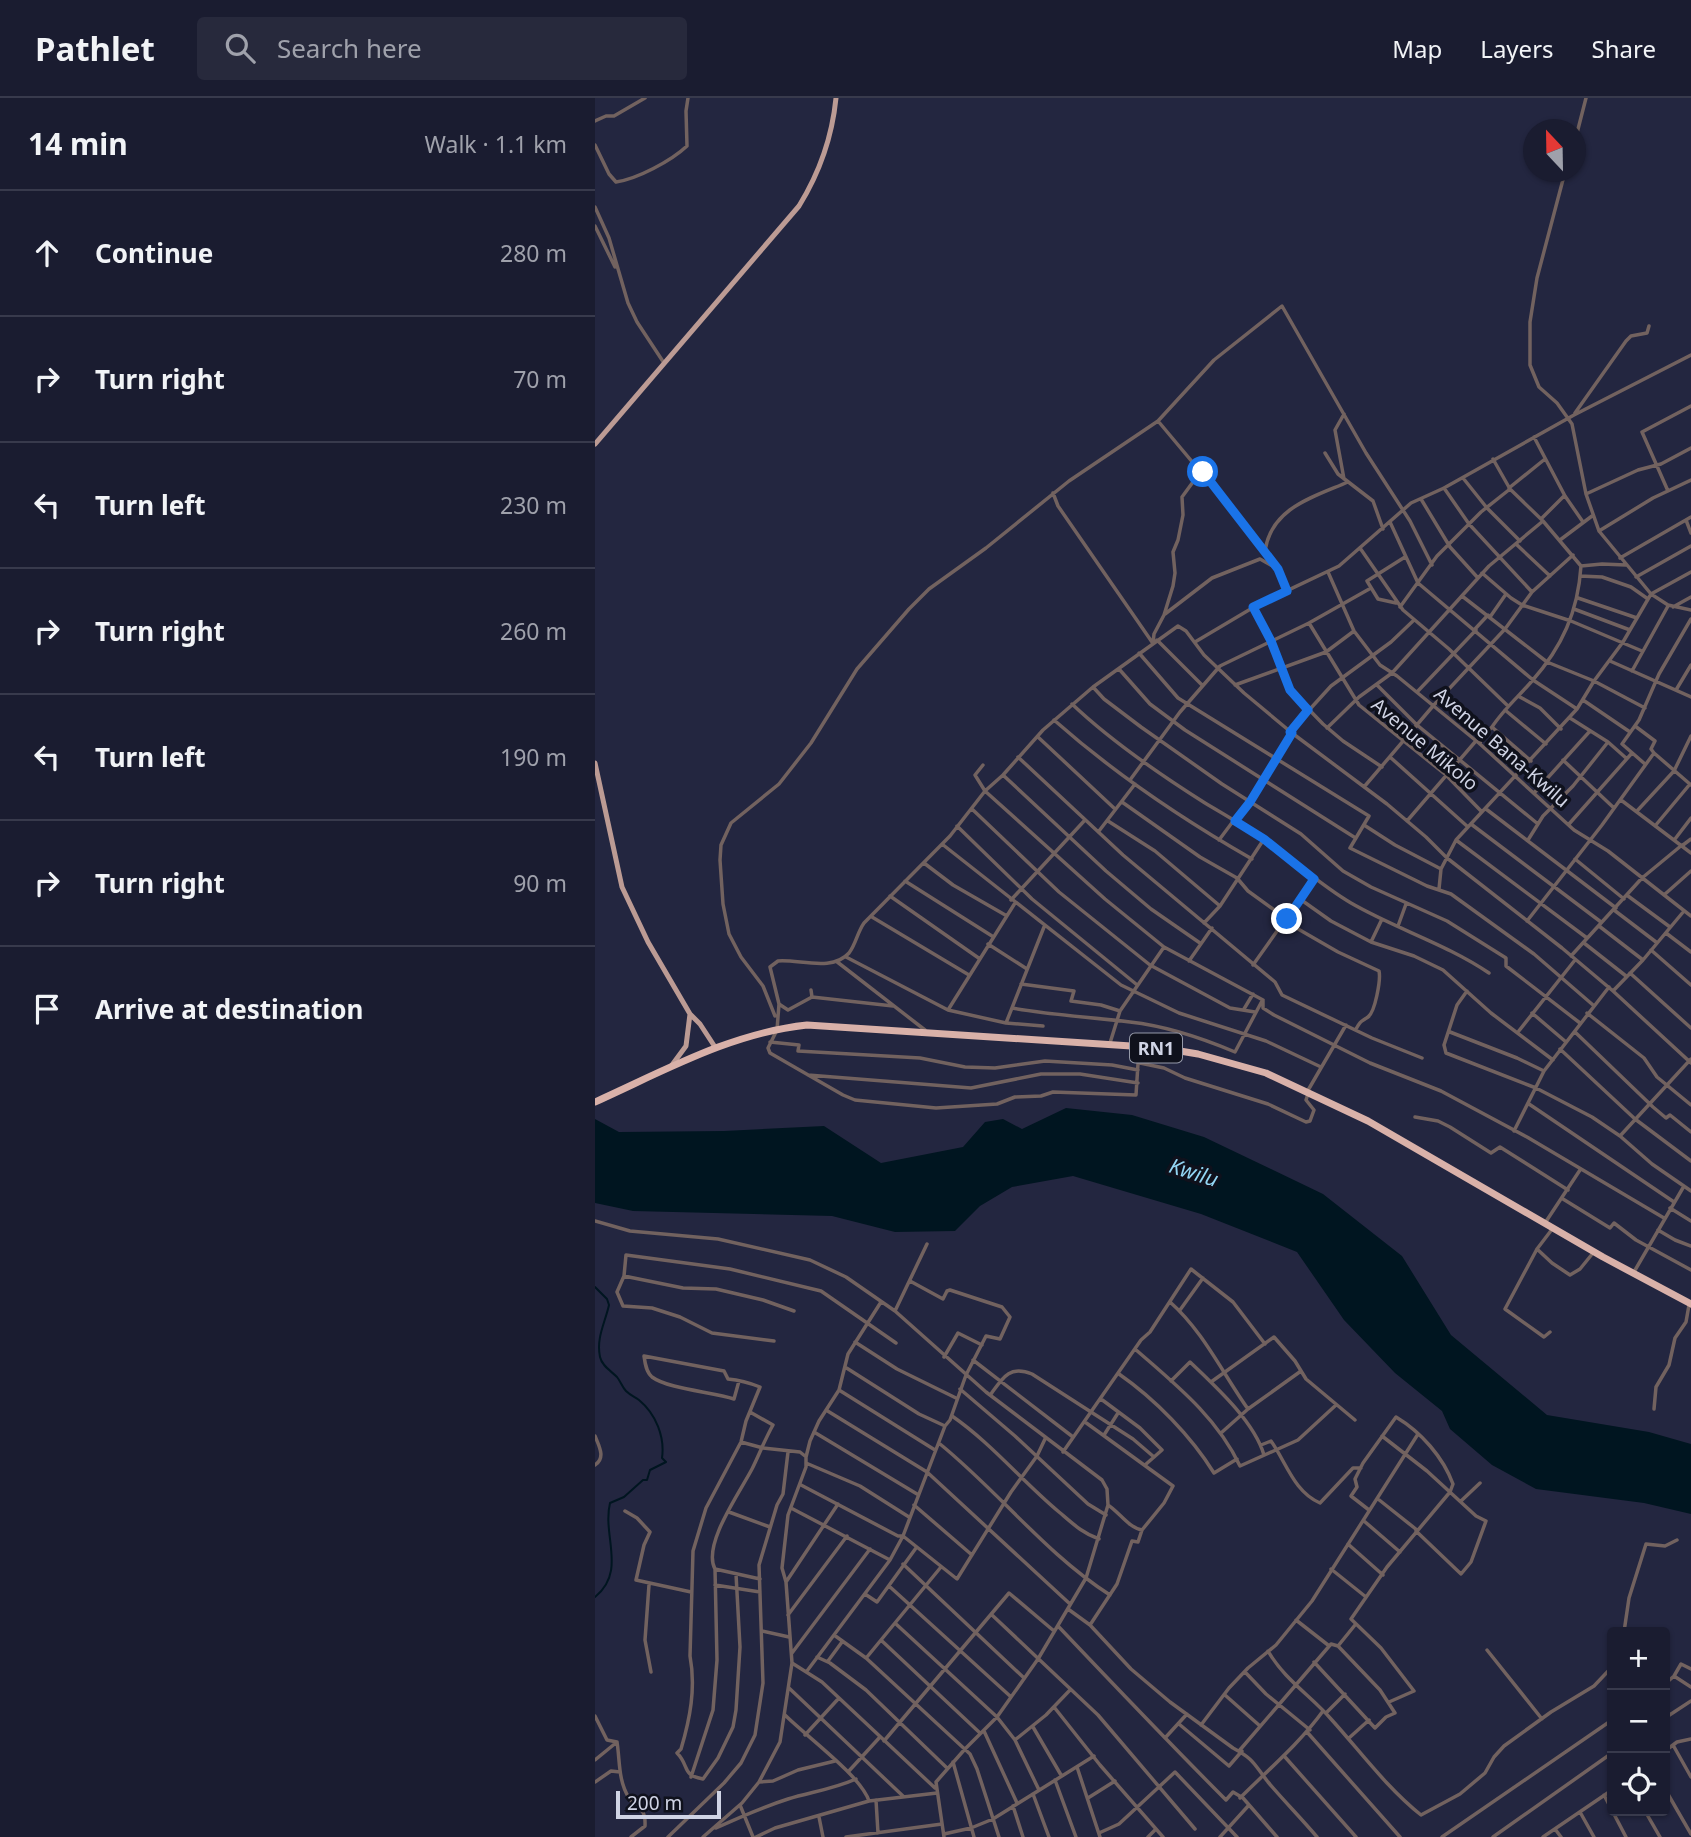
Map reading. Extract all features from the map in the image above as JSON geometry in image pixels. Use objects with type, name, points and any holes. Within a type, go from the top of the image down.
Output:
[{"type":"highway","name":"RN1","points":[[595,1102],[715,1047],[777,1026],[815,1025],[1162,1048],[1221,1060],[1266,1073],[1308,1092],[1368,1121],[1594,1252],[1690,1303]]},
{"type":"main road","points":[[595,444],[799,206],[821,167],[837,98]]},
{"type":"main road","points":[[595,762],[597,784],[622,887],[648,942],[690,1014],[715,1047]]},
{"type":"main road","points":[[668,1069],[686,1046],[690,1014]]},
{"type":"street","points":[[595,121],[614,116],[645,98]]},
{"type":"street","points":[[595,145],[609,174],[616,182],[673,159],[687,146],[688,98]]},
{"type":"street","points":[[1581,119],[1586,98]]},
{"type":"street","points":[[1562,182],[1537,278],[1530,322],[1530,361],[1539,387],[1569,418],[1586,494],[1599,531],[1650,596]]},
{"type":"street","points":[[595,207],[609,238],[633,314],[664,363]]},
{"type":"street","points":[[595,226],[619,275]]},
{"type":"street","points":[[777,1026],[763,986],[740,957],[729,934],[723,904],[720,860],[722,845],[736,818],[779,784],[811,743],[857,669],[929,589],[986,548],[1053,493],[1158,421],[1214,360],[1282,306],[1366,453],[1410,521],[1432,565]]},
{"type":"street","points":[[1574,415],[1626,341],[1631,336],[1647,332],[1649,326]]},
{"type":"street","points":[[1195,642],[1253,607],[1328,572],[1360,548],[1402,509],[1691,355]]},
{"type":"street","points":[[1668,491],[1642,432],[1691,406]]},
{"type":"street","points":[[1344,414],[1335,430],[1346,481]]},
{"type":"street","points":[[1158,421],[1265,551],[1278,569],[1287,591]]},
{"type":"street","points":[[1534,437],[1565,496],[1583,522]]},
{"type":"street","points":[[1586,494],[1691,448]]},
{"type":"street","points":[[1325,453],[1333,468],[1373,501],[1383,528]]},
{"type":"street","points":[[1407,821],[1555,653],[1571,621],[1577,598],[1581,566],[1542,520],[1510,489],[1493,459]]},
{"type":"street","points":[[1398,605],[1448,544],[1545,459]]},
{"type":"street","points":[[1155,641],[1154,634],[1164,615],[1175,573],[1173,552],[1183,515],[1182,497],[1201,470]]},
{"type":"street","points":[[1462,477],[1550,576]]},
{"type":"street","points":[[1265,551],[1272,528],[1279,519],[1304,499],[1346,481]]},
{"type":"street","points":[[1599,531],[1668,491],[1691,481]]},
{"type":"street","points":[[1444,488],[1469,524],[1532,592]]},
{"type":"street","points":[[1053,493],[1058,506],[1155,641],[1202,685]]},
{"type":"street","points":[[1327,728],[1355,701],[1392,673],[1482,573],[1565,496]]},
{"type":"street","points":[[1421,499],[1448,544],[1478,578]]},
{"type":"street","points":[[1560,540],[1593,516]]},
{"type":"street","points":[[1620,558],[1691,517]]},
{"type":"street","points":[[1686,520],[1691,533]]},
{"type":"street","points":[[1390,522],[1418,583],[1533,680],[1577,709]]},
{"type":"street","points":[[1630,587],[1637,577],[1691,546]]},
{"type":"street","points":[[1360,548],[1398,605],[1430,631],[1546,744]]},
{"type":"street","points":[[1364,787],[1433,706],[1505,629],[1532,592],[1573,555]]},
{"type":"street","points":[[1398,605],[1378,599],[1367,581],[1405,557]]},
{"type":"street","points":[[1164,615],[1212,578],[1260,559],[1278,569]]},
{"type":"street","points":[[1581,566],[1626,565]]},
{"type":"street","name":"Avenue Bana-Kwilu","points":[[1328,572],[1355,631],[1380,665],[1478,743],[1590,841],[1691,916]]},
{"type":"street","points":[[1439,889],[1441,869],[1457,840],[1570,719],[1623,642],[1650,596],[1691,572]]},
{"type":"street","points":[[1482,573],[1522,605],[1571,621],[1642,651]]},
{"type":"street","points":[[1580,576],[1602,577],[1670,606],[1691,610]]},
{"type":"street","points":[[1130,780],[1187,703],[1217,669],[1309,623],[1370,588]]},
{"type":"street","points":[[1417,692],[1489,616],[1506,594]]},
{"type":"street","points":[[1462,596],[1547,662],[1594,681],[1645,708]]},
{"type":"street","points":[[1632,671],[1670,606],[1691,597]]},
{"type":"street","points":[[1577,598],[1637,618]]},
{"type":"street","points":[[1253,607],[1271,641],[1290,690],[1327,728],[1382,766]]},
{"type":"street","points":[[1574,609],[1630,630]]},
{"type":"street","points":[[1645,764],[1622,744],[1645,708],[1691,619]]},
{"type":"street","points":[[1219,841],[1250,802],[1291,732],[1308,710],[1331,686],[1373,656],[1414,620]]},
{"type":"street","name":"Avenue Mikolo","points":[[1309,623],[1355,701],[1365,712],[1446,775],[1485,811],[1528,840],[1657,943]]},
{"type":"street","points":[[1139,1048],[1136,1095],[1053,1092],[1041,1096],[1015,1097],[997,1104],[936,1108],[855,1100],[769,1053],[768,1048],[777,1026],[779,1004],[770,970],[771,965],[784,960],[822,963],[846,957],[854,946],[858,932],[942,845],[985,790],[1003,775],[1054,720],[1093,687],[1180,626],[1217,669],[1235,685],[1291,732],[1407,821],[1447,858],[1611,989],[1690,1061],[1665,1084],[1620,1136]]},
{"type":"street","points":[[1235,685],[1326,652],[1355,631]]},
{"type":"street","points":[[1139,653],[1178,698],[1369,816],[1354,836],[1350,848],[1458,899],[1593,1004]]},
{"type":"street","points":[[1610,661],[1691,697]]},
{"type":"street","points":[[1676,690],[1691,665]]},
{"type":"street","points":[[1119,669],[1150,705],[1264,781],[1354,836]]},
{"type":"street","points":[[1377,685],[1417,725],[1461,758],[1538,824]]},
{"type":"street","points":[[1093,687],[1104,699],[1159,741],[1301,834],[1343,871],[1406,904],[1447,921],[1506,958],[1506,966],[1580,1023]]},
{"type":"street","points":[[1518,696],[1540,708],[1561,729]]},
{"type":"street","points":[[1583,700],[1630,732]]},
{"type":"street","points":[[1072,704],[1143,761],[1264,839],[1314,879],[1382,919],[1461,955],[1489,973]]},
{"type":"street","points":[[1570,719],[1608,742],[1626,758]]},
{"type":"street","points":[[1054,720],[1135,784],[1219,841],[1252,859]]},
{"type":"street","points":[[1635,726],[1655,741],[1651,749],[1654,753],[1691,784],[1655,826]]},
{"type":"street","points":[[1492,727],[1531,761]]},
{"type":"street","points":[[1534,793],[1590,731]]},
{"type":"street","points":[[1637,811],[1674,771],[1691,736]]},
{"type":"street","points":[[1038,737],[1115,809]]},
{"type":"street","points":[[1528,840],[1550,808],[1581,776],[1608,742]]},
{"type":"street","points":[[1569,824],[1632,753]]},
{"type":"street","points":[[1527,921],[1654,753]]},
{"type":"street","points":[[1018,757],[1123,855],[1275,982],[1282,995],[1422,1058]]},
{"type":"street","points":[[1390,757],[1470,826],[1568,895],[1643,960]]},
{"type":"street","points":[[1563,760],[1614,808]]},
{"type":"street","points":[[983,765],[975,775],[985,790],[1054,854],[1164,947],[1263,1000]]},
{"type":"street","points":[[1003,775],[1151,909],[1200,943]]},
{"type":"street","points":[[1099,831],[1135,784]]},
{"type":"street","points":[[1621,800],[1691,853]]},
{"type":"street","points":[[1122,802],[1177,842],[1237,878],[1248,891],[1286,922],[1339,953],[1379,971],[1379,987],[1370,1014],[1360,1021],[1356,1029]]},
{"type":"street","points":[[972,809],[1059,892],[1150,965],[1230,1008],[1255,1012]]},
{"type":"street","points":[[1675,839],[1691,818]]},
{"type":"street","points":[[948,1010],[1021,890],[1086,819]]},
{"type":"street","points":[[1108,821],[1155,851],[1220,906]]},
{"type":"street","points":[[1363,824],[1395,845],[1441,869]]},
{"type":"street","points":[[957,826],[1021,890],[1136,984]]},
{"type":"street","points":[[1204,923],[1220,906],[1264,839]]},
{"type":"street","points":[[1518,1033],[1561,977],[1585,940],[1642,878],[1691,839]]},
{"type":"street","points":[[1457,840],[1541,904],[1691,1028]]},
{"type":"street","points":[[942,845],[1121,985],[1179,1013],[1266,1041],[1321,1067]]},
{"type":"street","points":[[1575,859],[1670,927]]},
{"type":"street","points":[[924,863],[946,880],[1006,916]]},
{"type":"street","points":[[1664,895],[1691,871]]},
{"type":"street","points":[[1254,965],[1314,879]]},
{"type":"street","points":[[905,881],[992,936]]},
{"type":"street","points":[[890,896],[980,959]]},
{"type":"street","points":[[1300,899],[1331,921],[1371,942],[1414,956],[1443,970],[1553,1060]]},
{"type":"street","points":[[1398,926],[1406,904]]},
{"type":"street","points":[[1514,1131],[1544,1071],[1593,1004],[1628,975],[1691,907]]},
{"type":"street","points":[[872,917],[969,975]]},
{"type":"street","points":[[1371,942],[1382,919]]},
{"type":"street","points":[[1006,1023],[1045,926]]},
{"type":"street","points":[[1189,962],[1212,928]]},
{"type":"street","points":[[1666,933],[1691,952]]},
{"type":"street","points":[[988,944],[1027,968]]},
{"type":"street","points":[[1109,1045],[1120,1011],[1136,984],[1164,947]]},
{"type":"street","points":[[1651,950],[1691,985]]},
{"type":"street","points":[[846,957],[948,1010],[1006,1023],[1043,1026]]},
{"type":"street","points":[[836,961],[928,1032]]},
{"type":"street","points":[[1021,984],[1074,991],[1071,1001],[1101,1004],[1120,1011]]},
{"type":"street","points":[[811,990],[812,997]]},
{"type":"street","points":[[1467,991],[1457,1005],[1443,1048],[1445,1053],[1536,1088],[1591,1116],[1691,1191]]},
{"type":"street","points":[[1244,1009],[1253,994]]},
{"type":"street","points":[[779,1004],[789,1010],[812,997],[895,1006]]},
{"type":"street","points":[[1012,1008],[1171,1030],[1235,1052],[1263,1000]]},
{"type":"street","points":[[1263,1000],[1263,1008],[1274,1015],[1370,1063],[1441,1091],[1664,1218]]},
{"type":"street","points":[[1532,1013],[1566,1042]]},
{"type":"street","points":[[1587,1013],[1644,1058],[1650,1070],[1691,1105]]},
{"type":"street","points":[[1139,1063],[1164,1068],[1185,1078],[1268,1104],[1307,1122],[1314,1110],[1306,1100],[1308,1092],[1346,1025]]},
{"type":"street","points":[[1450,1031],[1544,1071]]},
{"type":"street","points":[[1575,1032],[1666,1118],[1670,1115],[1691,1132]]},
{"type":"street","points":[[771,1042],[799,1045],[798,1051],[920,1058],[965,1067],[995,1068],[1045,1061],[1112,1065],[1138,1070]]},
{"type":"street","points":[[1560,1049],[1635,1119],[1691,1161]]},
{"type":"street","points":[[806,1075],[971,1088],[1041,1074],[1080,1074],[1138,1083]]},
{"type":"street","points":[[1529,1104],[1674,1202]]},
{"type":"street","points":[[1415,1117],[1450,1126],[1491,1153],[1500,1147],[1568,1190]]},
{"type":"street","points":[[1545,1223],[1580,1170]]},
{"type":"street","points":[[1633,1274],[1684,1186]]},
{"type":"street","points":[[1563,1199],[1610,1228],[1614,1223],[1648,1247],[1691,1270]]},
{"type":"street","points":[[1670,1208],[1691,1221]]},
{"type":"street","points":[[595,1221],[630,1231],[718,1239],[810,1260],[846,1277],[895,1311],[966,1375],[1045,1439],[1102,1480],[1107,1489],[1108,1505],[1086,1578],[1038,1659],[997,1717],[936,1782],[944,1836],[993,1819],[1094,1756]]},
{"type":"street","points":[[1550,1332],[1543,1337],[1505,1308],[1537,1249],[1553,1228]]},
{"type":"street","points":[[1658,1230],[1691,1246]]},
{"type":"street","points":[[895,1311],[927,1244]]},
{"type":"street","points":[[1537,1249],[1552,1263],[1572,1275],[1594,1252]]},
{"type":"street","points":[[774,1341],[712,1333],[680,1317],[652,1308],[622,1306],[617,1292],[624,1276],[626,1255],[730,1269],[821,1291],[896,1343]]},
{"type":"street","points":[[1063,1452],[1135,1349],[1150,1332],[1191,1269],[1242,1312],[1265,1344]]},
{"type":"street","points":[[624,1276],[683,1287],[716,1289],[763,1300],[794,1311]]},
{"type":"street","points":[[1180,1310],[1203,1278]]},
{"type":"street","points":[[807,1671],[890,1560],[903,1536],[917,1494],[973,1360],[986,1336],[996,1340],[1002,1338],[1010,1317],[1002,1307],[950,1290],[943,1299],[910,1281]]},
{"type":"street","points":[[703,1837],[740,1805],[759,1782],[780,1742],[792,1662],[786,1581],[782,1567],[783,1546],[791,1508],[801,1485],[814,1432],[839,1390],[848,1354],[881,1301]]},
{"type":"street","points":[[1170,1302],[1180,1310],[1248,1409]]},
{"type":"street","points":[[1654,1409],[1656,1387],[1669,1365],[1675,1338],[1686,1321],[1690,1303]]},
{"type":"street","points":[[944,1357],[958,1333],[982,1345]]},
{"type":"street","points":[[1211,1382],[1274,1337],[1307,1381],[1355,1420]]},
{"type":"street","points":[[855,1342],[897,1369],[956,1398]]},
{"type":"street","points":[[1135,1349],[1171,1381],[1221,1433],[1240,1466],[1298,1440],[1336,1405]]},
{"type":"street","points":[[736,1574],[740,1678],[733,1727],[718,1758],[703,1779],[691,1777],[677,1753],[681,1749],[691,1712],[693,1551],[706,1508],[741,1442],[760,1387],[739,1381],[728,1379],[724,1371],[644,1356],[652,1377],[674,1385],[734,1399],[739,1381]]},
{"type":"street","points":[[973,1360],[1073,1437]]},
{"type":"street","points":[[1171,1381],[1190,1362],[1241,1416],[1261,1445],[1264,1455]]},
{"type":"street","points":[[845,1367],[945,1426]]},
{"type":"street","points":[[991,1394],[1011,1372],[1020,1369],[1041,1379],[1133,1439],[1154,1457]]},
{"type":"street","points":[[1221,1433],[1248,1409],[1301,1371]]},
{"type":"street","points":[[1119,1374],[1162,1411],[1195,1446],[1214,1473],[1237,1459]]},
{"type":"street","points":[[960,1389],[1088,1504],[1106,1516]]},
{"type":"street","points":[[839,1390],[936,1450]]},
{"type":"street","points":[[1101,1399],[1140,1428],[1162,1450],[1145,1465]]},
{"type":"street","points":[[826,1410],[927,1472],[1090,1625],[1131,1669],[1187,1714],[1258,1765],[1317,1837]]},
{"type":"street","points":[[691,1777],[713,1710],[717,1660],[715,1569],[712,1563],[714,1548],[723,1519],[773,1425],[750,1412]]},
{"type":"street","points":[[1104,1435],[1118,1412]]},
{"type":"street","points":[[951,1415],[981,1439],[1079,1530],[1099,1539]]},
{"type":"street","points":[[1370,1510],[1351,1496],[1357,1487],[1355,1479],[1396,1417],[1428,1443],[1453,1484],[1450,1492],[1399,1552],[1351,1619],[1381,1648],[1413,1691],[1389,1702]]},
{"type":"street","points":[[1084,1422],[1173,1486],[1164,1503],[1142,1531],[1138,1542],[1132,1541],[1117,1584],[1090,1625]]},
{"type":"street","points":[[814,1432],[917,1494]]},
{"type":"street","points":[[1201,1724],[1245,1672],[1268,1651],[1312,1601],[1418,1433]]},
{"type":"street","points":[[595,1436],[601,1456],[595,1465]]},
{"type":"street","points":[[1378,1499],[1461,1574],[1471,1562],[1486,1521],[1382,1436]]},
{"type":"street","points":[[801,1485],[898,1536],[903,1536],[957,1579],[1037,1456],[1045,1439]]},
{"type":"street","points":[[1261,1445],[1271,1441],[1308,1498],[1320,1503],[1353,1468],[1361,1468]]},
{"type":"street","points":[[741,1442],[800,1452],[806,1457]]},
{"type":"street","points":[[940,1444],[1056,1554],[1110,1595]]},
{"type":"street","points":[[668,1837],[724,1783],[741,1763],[755,1735],[764,1683],[759,1565],[777,1505],[783,1494],[788,1452]]},
{"type":"street","points":[[806,1463],[860,1486],[909,1517]]},
{"type":"street","points":[[1460,1502],[1480,1483]]},
{"type":"street","points":[[786,1581],[838,1504]]},
{"type":"street","points":[[914,1505],[972,1555]]},
{"type":"street","points":[[1108,1505],[1135,1529],[1142,1531]]},
{"type":"street","points":[[791,1508],[890,1560]]},
{"type":"street","points":[[625,1511],[637,1518],[650,1532],[644,1545],[636,1580],[691,1592]]},
{"type":"street","points":[[728,1512],[770,1527]]},
{"type":"street","points":[[1364,1520],[1399,1552]]},
{"type":"street","points":[[788,1615],[847,1536]]},
{"type":"street","points":[[1625,1627],[1629,1598],[1646,1544],[1665,1546],[1677,1540]]},
{"type":"street","points":[[1348,1544],[1383,1575]]},
{"type":"street","points":[[865,1594],[877,1602],[916,1547]]},
{"type":"street","points":[[792,1653],[870,1549]]},
{"type":"street","points":[[903,1564],[1023,1677]]},
{"type":"street","points":[[866,1658],[941,1567]]},
{"type":"street","points":[[715,1569],[759,1579]]},
{"type":"street","points":[[1331,1569],[1366,1597]]},
{"type":"street","points":[[649,1584],[645,1640],[652,1672]]},
{"type":"street","points":[[715,1585],[760,1592]]},
{"type":"street","points":[[889,1586],[1010,1696]]},
{"type":"street","points":[[884,1741],[1009,1593],[1057,1629],[1095,1663],[1130,1704],[1226,1800],[1233,1792],[1249,1805],[1277,1837]]},
{"type":"street","points":[[992,1615],[1098,1714],[1195,1829]]},
{"type":"street","points":[[1296,1620],[1328,1645],[1338,1646],[1389,1702],[1395,1713],[1386,1717],[1375,1728],[1314,1662]]},
{"type":"street","points":[[896,1624],[997,1717],[1015,1740],[1038,1790]]},
{"type":"street","points":[[1338,1646],[1355,1625]]},
{"type":"street","points":[[762,1631],[789,1637]]},
{"type":"street","points":[[834,1635],[866,1658],[965,1749],[977,1769],[999,1837]]},
{"type":"street","points":[[827,1662],[842,1641]]},
{"type":"street","points":[[882,1641],[980,1733]]},
{"type":"street","points":[[1179,1724],[1229,1766],[1259,1726],[1328,1645]]},
{"type":"street","points":[[1487,1650],[1542,1719]]},
{"type":"street","points":[[1268,1651],[1295,1684],[1421,1815],[1460,1794],[1485,1773],[1498,1751],[1594,1686],[1607,1672]]},
{"type":"street","points":[[817,1657],[830,1662],[866,1690],[947,1768]]},
{"type":"street","points":[[792,1662],[839,1698],[936,1791]]},
{"type":"street","points":[[1670,1680],[1681,1664],[1691,1669]]},
{"type":"street","points":[[1245,1672],[1308,1731],[1400,1837]]},
{"type":"street","points":[[1674,1676],[1691,1688]]},
{"type":"street","points":[[789,1688],[904,1797]]},
{"type":"street","points":[[1015,1740],[1033,1727],[1071,1690]]},
{"type":"street","points":[[1240,1798],[1285,1757],[1324,1712],[1345,1694]]},
{"type":"street","points":[[1225,1695],[1259,1726]]},
{"type":"street","points":[[805,1735],[839,1698]]},
{"type":"street","points":[[1670,1715],[1691,1701]]},
{"type":"street","points":[[1054,1707],[1163,1837]]},
{"type":"street","points":[[1165,1738],[1187,1714]]},
{"type":"street","points":[[785,1715],[856,1779],[869,1801]]},
{"type":"street","points":[[595,1716],[607,1740],[617,1742]]},
{"type":"street","points":[[1349,1738],[1369,1720]]},
{"type":"street","points":[[1442,1837],[1607,1723]]},
{"type":"street","points":[[1033,1727],[1061,1775]]},
{"type":"street","points":[[980,1733],[984,1731],[986,1734],[1015,1805],[1023,1837]]},
{"type":"street","points":[[848,1772],[880,1737]]},
{"type":"street","points":[[1670,1747],[1691,1738]]},
{"type":"street","points":[[595,1760],[617,1742]]},
{"type":"street","points":[[617,1742],[619,1772],[628,1796],[644,1814],[645,1826],[631,1837]]},
{"type":"street","points":[[1673,1745],[1691,1777]]},
{"type":"street","points":[[1285,1757],[1356,1837]]},
{"type":"street","points":[[1493,1837],[1607,1757]]},
{"type":"street","points":[[759,1782],[773,1781],[798,1770],[835,1761]]},
{"type":"street","points":[[953,1762],[974,1837]]},
{"type":"street","points":[[1077,1767],[1100,1835],[1119,1824],[1175,1772],[1237,1837]]},
{"type":"street","points":[[595,1782],[611,1771],[619,1772]]},
{"type":"street","points":[[711,1830],[789,1799],[827,1790],[856,1779]]},
{"type":"street","points":[[1055,1780],[1076,1837]]},
{"type":"street","points":[[1088,1798],[1115,1782]]},
{"type":"street","points":[[740,1805],[755,1837],[775,1828],[869,1801],[936,1791]]},
{"type":"street","points":[[1543,1837],[1607,1793]]},
{"type":"street","points":[[1033,1794],[1049,1837]]},
{"type":"street","points":[[1604,1795],[1626,1837]]},
{"type":"street","points":[[1670,1798],[1691,1834]]},
{"type":"street","points":[[876,1800],[877,1834]]},
{"type":"street","points":[[1220,1837],[1249,1805]]},
{"type":"street","points":[[1580,1812],[1594,1837]]},
{"type":"street","points":[[819,1816],[823,1837]]},
{"type":"street","points":[[1648,1816],[1660,1837]]},
{"type":"street","points":[[846,1837],[942,1824]]},
{"type":"street","points":[[1148,1837],[1156,1829]]},
{"type":"street","points":[[1555,1829],[1561,1837]]},
{"type":"water","name":"Kwilu","points":[[1066,1108],[1132,1115],[1204,1137],[1323,1194],[1402,1256],[1451,1335],[1547,1415],[1649,1432],[1691,1444],[1691,1514],[1644,1503],[1536,1489],[1492,1465],[1450,1429],[1442,1411],[1395,1373],[1344,1320],[1297,1252],[1201,1214],[1073,1176],[1012,1187],[980,1206],[955,1231],[895,1232],[832,1216],[633,1211],[595,1203],[595,1119],[619,1132],[824,1126],[881,1163],[963,1147],[985,1122],[1003,1119],[1022,1129]]},
{"type":"waterway","points":[[595,1287],[607,1299],[609,1305],[600,1337],[601,1360],[626,1391],[639,1400],[655,1419],[661,1434],[662,1458],[666,1462],[650,1470],[647,1480],[643,1480],[624,1497],[610,1503],[608,1515],[612,1565],[605,1587],[595,1597]]},
{"type":"route","points":[[1203,472],[1221,499],[1246,526],[1278,569],[1287,591],[1253,607],[1271,641],[1290,690],[1308,710],[1290,732],[1292,733],[1264,781],[1235,821],[1264,839],[1314,879],[1287,919]]}]
